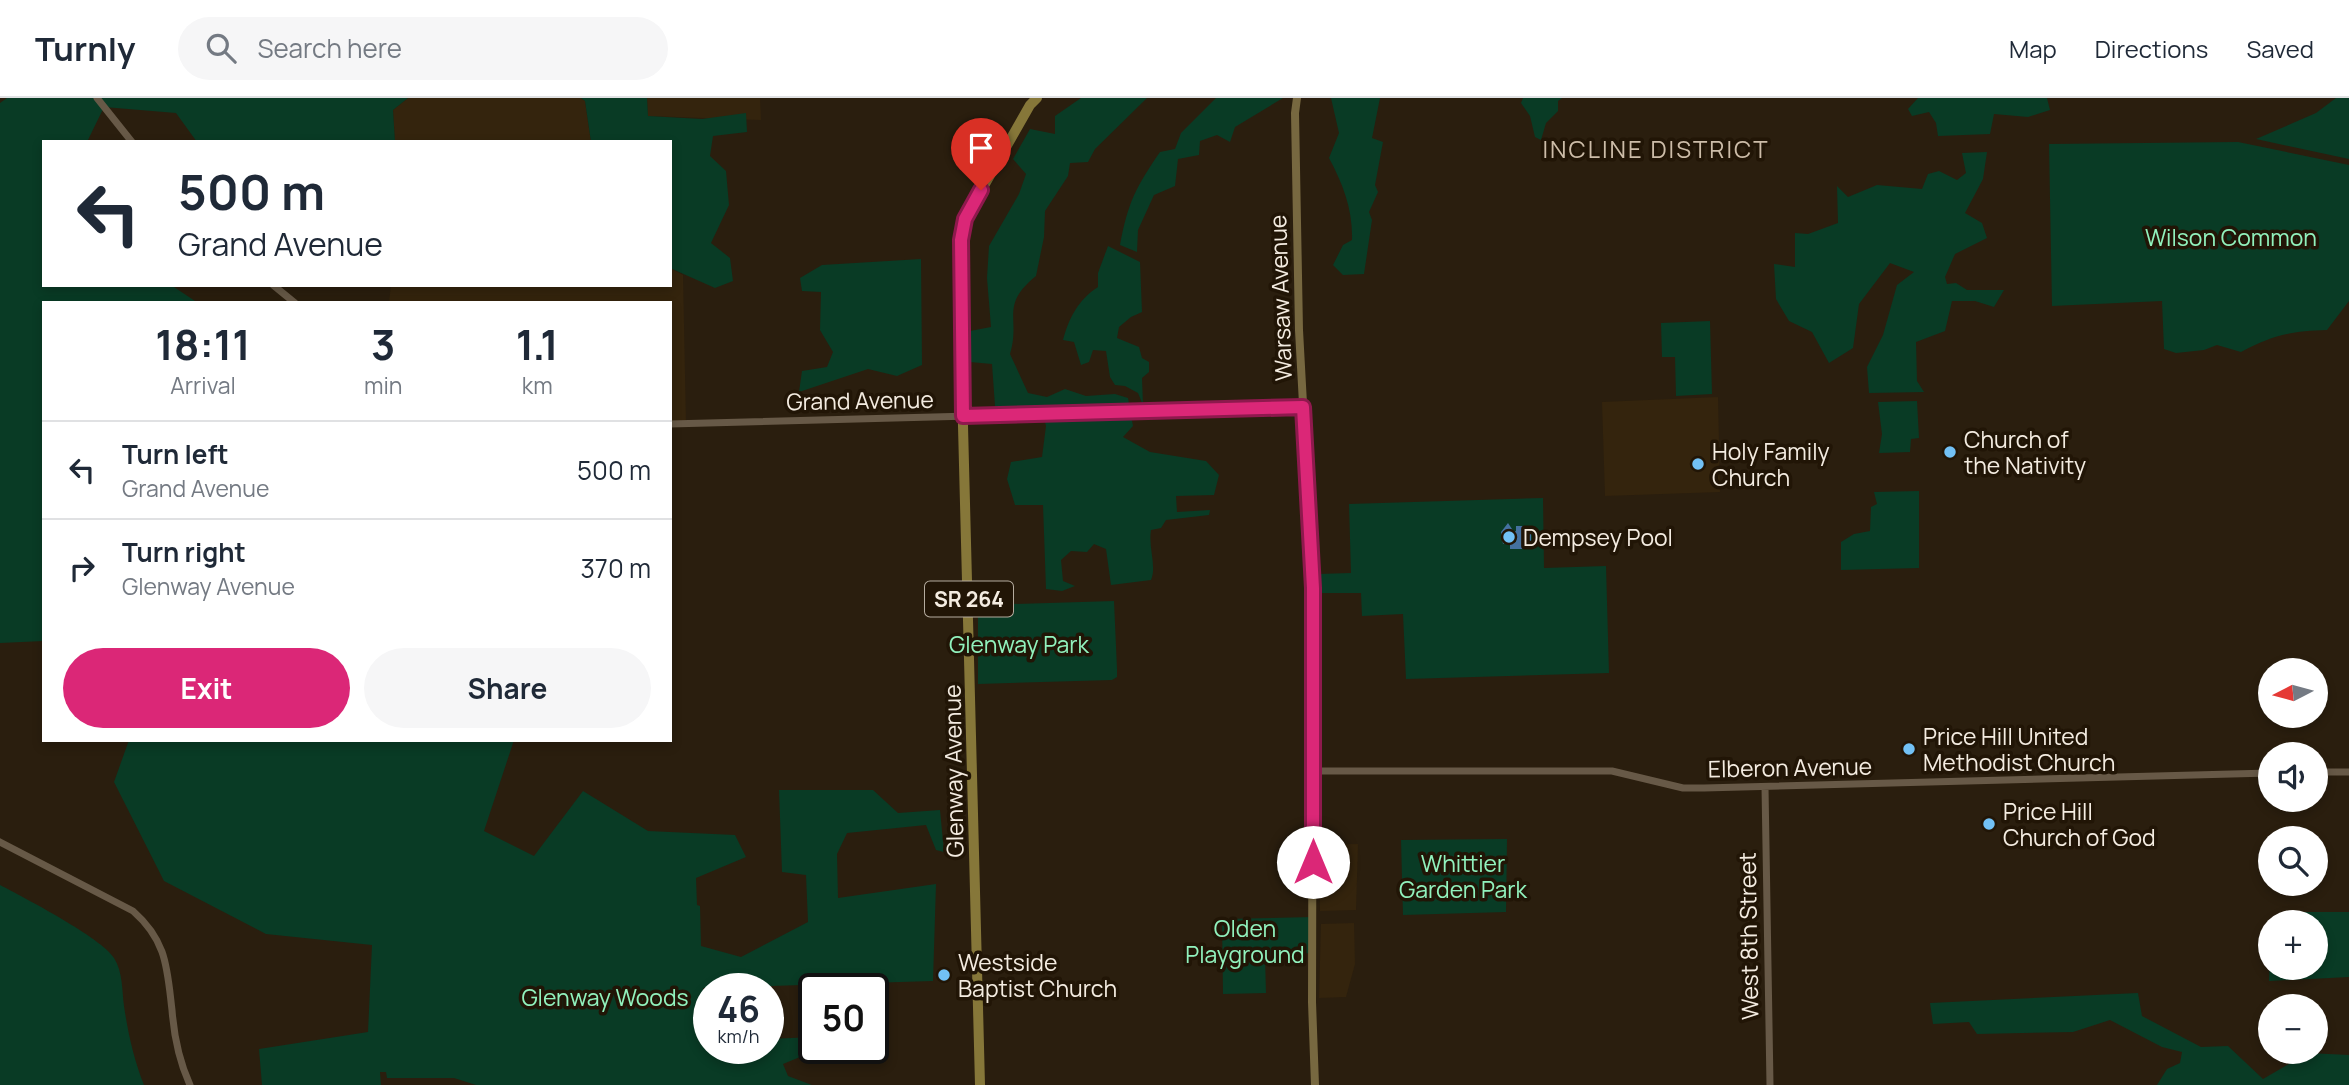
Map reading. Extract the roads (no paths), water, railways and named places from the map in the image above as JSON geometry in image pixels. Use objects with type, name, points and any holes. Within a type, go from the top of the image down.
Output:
[{"type":"main road","name":"Glenway Avenue","points":[[980,1085],[961,240],[968,213],[1023,117],[1037,98]]},
{"type":"main road","name":"Warsaw Avenue","points":[[1297,98],[1297,253],[1313,588],[1312,1033],[1315,1085]]},
{"type":"street","points":[[97,98],[130,140]]},
{"type":"street","points":[[275,287],[293,301]]},
{"type":"street","name":"Grand Avenue","points":[[672,424],[1303,407]]},
{"type":"street","name":"Elberon Avenue","points":[[1313,771],[1612,771],[1683,788],[2258,773]]},
{"type":"street","points":[[2328,772],[2349,772]]},
{"type":"street","name":"West 8th Street","points":[[1765,787],[1770,1085]]},
{"type":"street","points":[[0,842],[133,911],[147,925],[159,943],[168,967],[174,1032],[179,1057],[190,1085]]},
{"type":"water","points":[[1508,523],[1514,532],[1516,526],[1531,526],[1531,549],[1510,549],[1510,543],[1516,541],[1503,544],[1501,532]]},
{"type":"place","name":"Church of the Nativity","points":[[1950,452]]},
{"type":"place","name":"Holy Family Church","points":[[1698,464]]},
{"type":"place","name":"Dempsey Pool","points":[[1509,537]]},
{"type":"place","name":"Price Hill United Methodist Church","points":[[1909,749]]},
{"type":"place","name":"Price Hill Church of God","points":[[1989,824]]},
{"type":"place","name":"Westside Baptist Church","points":[[944,975]]},
{"type":"district","name":"INCLINE DISTRICT","points":[[1656,148]]},
{"type":"park label","name":"Wilson Common","points":[[2231,237]]},
{"type":"park label","name":"Glenway Park","points":[[1019,644]]},
{"type":"park label","name":"Whittier Garden Park","points":[[1463,876]]},
{"type":"park label","name":"Olden Playground","points":[[1245,941]]},
{"type":"park label","name":"Glenway Woods","points":[[605,997]]}]
